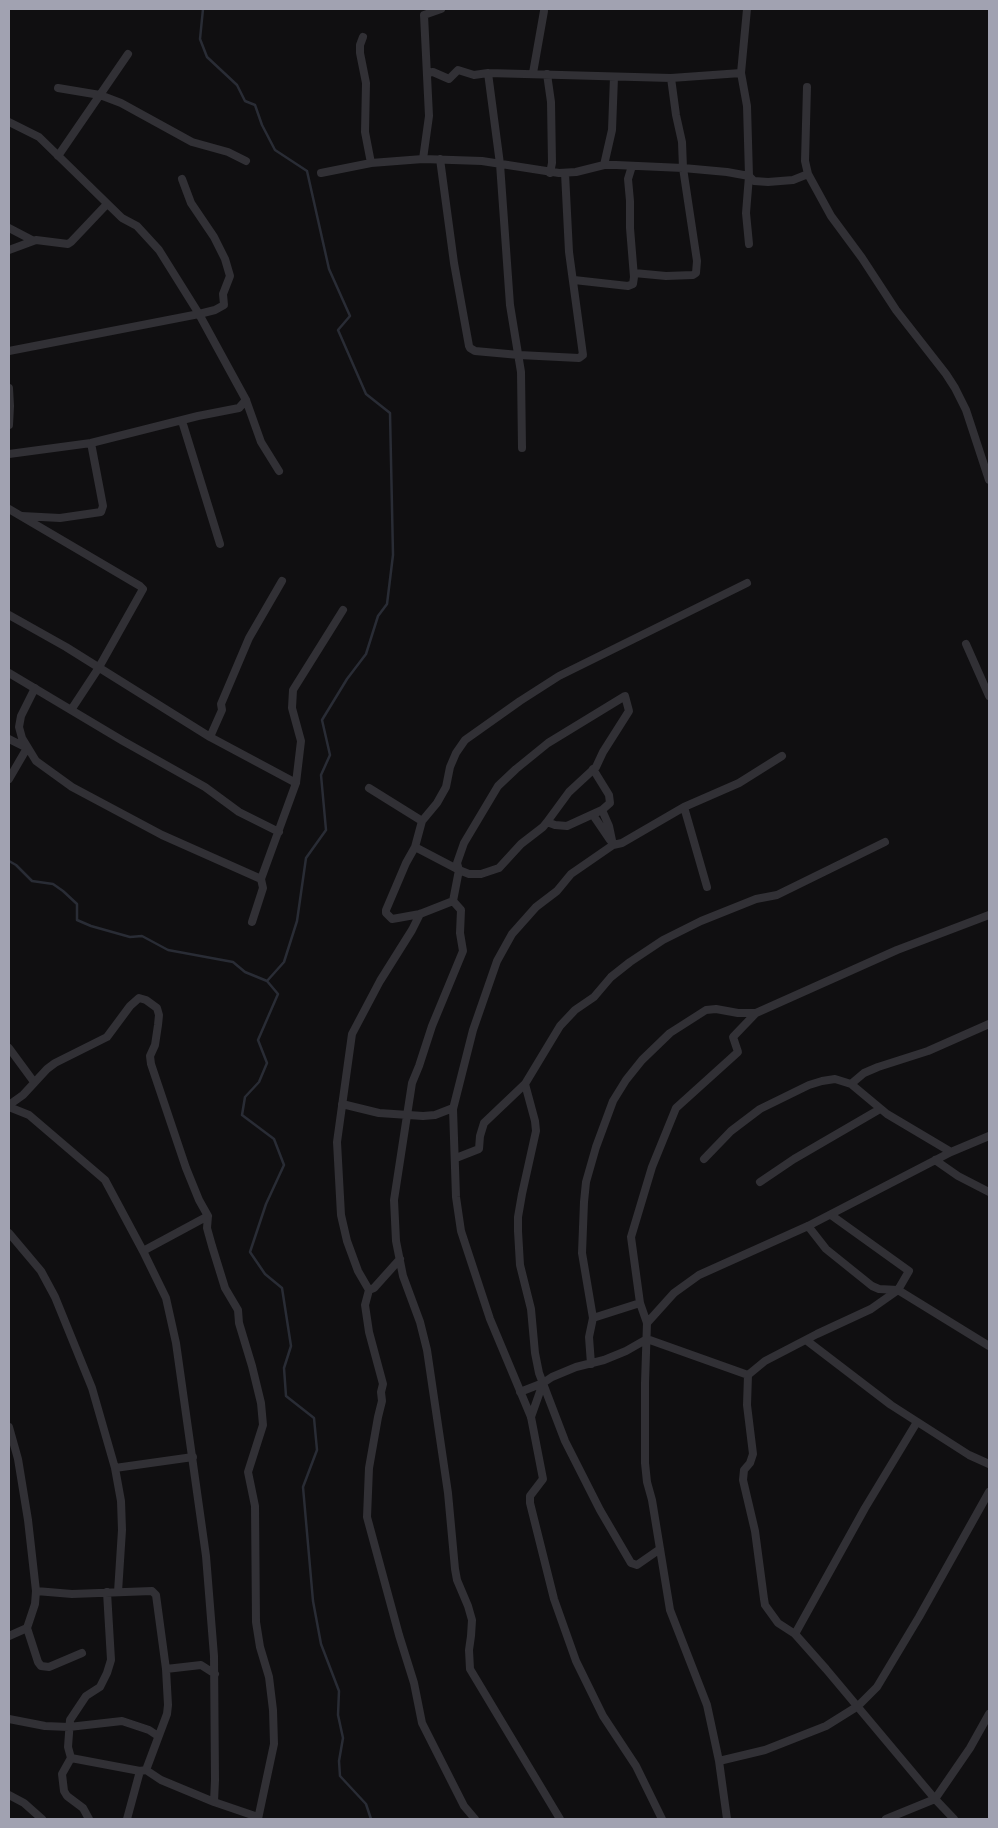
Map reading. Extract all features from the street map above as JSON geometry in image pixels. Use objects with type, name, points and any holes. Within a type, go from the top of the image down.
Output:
[{"type":"street","points":[[423,159],[429,116],[424,15],[442,9]]},
{"type":"street","points":[[747,9],[741,73],[747,106],[749,176],[746,213],[749,244]]},
{"type":"street","points":[[533,73],[544,11]]},
{"type":"street","points":[[363,37],[360,53],[366,83],[365,132],[371,164]]},
{"type":"street","points":[[58,156],[128,54]]},
{"type":"street","points":[[427,73],[432,72],[449,79],[458,70],[474,75],[488,73],[533,73],[671,78],[741,73]]},
{"type":"street","points":[[488,73],[500,164],[510,306],[520,355],[522,448]]},
{"type":"street","points":[[547,74],[552,102],[552,163],[550,173]]},
{"type":"street","points":[[604,165],[612,130],[614,77]]},
{"type":"street","points":[[634,273],[666,276],[693,275],[696,273],[697,261],[682,142],[671,78]]},
{"type":"street","points":[[807,87],[805,161],[808,174],[831,216],[862,258],[896,310],[946,374],[966,410],[989,480]]},
{"type":"street","points":[[58,88],[100,95],[121,103],[192,142],[228,152],[246,161]]},
{"type":"street","points":[[9,122],[38,137],[106,204],[122,218],[137,226],[159,250],[199,314],[246,400],[261,442],[279,471]]},
{"type":"street","points":[[321,173],[371,164],[440,159],[482,161],[550,173],[576,172],[604,165],[684,168],[727,172],[749,176],[754,181],[780,182],[808,174]]},
{"type":"street","points":[[440,159],[452,254],[469,346],[475,351],[579,358],[583,355],[569,252],[565,173]]},
{"type":"street","points":[[574,280],[628,286],[633,284],[634,273],[630,228],[631,208],[628,179],[632,166]]},
{"type":"street","points":[[9,351],[199,314],[215,310],[224,305],[224,294],[230,276],[219,245],[191,203],[182,179]]},
{"type":"street","points":[[9,228],[32,240],[71,242],[106,204]]},
{"type":"street","points":[[9,250],[32,240]]},
{"type":"street","points":[[9,388],[9,425]]},
{"type":"street","points":[[9,454],[91,443],[198,416],[239,408],[246,400]]},
{"type":"street","points":[[182,421],[220,544]]},
{"type":"street","points":[[22,516],[60,518],[101,512],[103,506],[91,443]]},
{"type":"street","points":[[9,509],[142,587],[98,669],[71,710]]},
{"type":"street","points":[[210,737],[222,710],[221,704],[249,638],[282,581]]},
{"type":"street","points":[[453,902],[420,914],[392,919],[386,913],[399,878],[415,847],[422,821],[437,803],[446,787],[450,767],[456,753],[465,740],[559,676],[747,583]]},
{"type":"street","points":[[252,922],[263,888],[261,879],[296,783],[301,741],[292,708],[293,690],[343,610]]},
{"type":"street","points":[[9,615],[210,737],[296,783]]},
{"type":"street","points":[[966,644],[989,696]]},
{"type":"street","points":[[9,673],[205,788],[239,812],[279,832]]},
{"type":"street","points":[[36,688],[21,716],[20,722],[20,732],[27,748],[36,760],[72,786],[162,835],[261,879]]},
{"type":"street","points":[[415,847],[459,870],[469,874],[481,874],[499,868],[521,844],[542,828],[569,792],[596,766],[629,711],[625,696],[548,743],[516,768],[498,786],[464,843],[457,863],[459,870],[453,902]]},
{"type":"street","points":[[9,739],[27,748]]},
{"type":"street","points":[[9,779],[27,748]]},
{"type":"street","points":[[662,1819],[636,1766],[603,1716],[576,1660],[554,1598],[530,1503],[530,1496],[543,1479],[531,1417],[490,1319],[461,1231],[456,1197],[453,1108],[473,1030],[497,961],[512,934],[540,904],[557,892],[571,874],[613,845],[622,843],[684,807],[739,783],[782,756]]},
{"type":"street","points":[[547,822],[566,826],[593,815],[610,803],[609,795],[593,769]]},
{"type":"street","points":[[369,788],[422,821]]},
{"type":"street","points":[[684,807],[707,888]]},
{"type":"street","points":[[602,810],[609,826],[613,845]]},
{"type":"street","points":[[593,815],[613,845]]},
{"type":"street","points":[[456,1158],[479,1149],[484,1123],[525,1084],[568,1016],[594,997],[611,977],[630,962],[663,940],[701,921],[756,900],[777,895],[885,842]]},
{"type":"street","points":[[453,902],[461,910],[460,934],[463,951],[432,1026],[412,1083],[394,1200],[396,1242],[403,1276],[420,1322],[427,1350],[452,1522],[455,1569],[457,1580],[472,1620],[469,1650],[470,1669],[560,1819]]},
{"type":"street","points":[[369,1290],[358,1271],[347,1241],[341,1215],[337,1142],[342,1104],[352,1034],[380,980],[420,914]]},
{"type":"street","points":[[727,1819],[719,1761],[704,1694],[670,1610],[645,1463],[644,1383],[647,1339],[631,1237],[652,1167],[676,1108],[738,1052],[732,1037],[756,1013],[897,950],[989,915]]},
{"type":"street","points":[[71,1758],[143,1771],[160,1780],[214,1802],[258,1818],[274,1744],[273,1710],[269,1677],[260,1647],[256,1622],[255,1506],[248,1472],[263,1425],[261,1403],[239,1323],[238,1310],[224,1288],[207,1228],[208,1216],[188,1175],[151,1064],[150,1056],[155,1045],[158,1025],[159,1015],[157,1008],[146,1000],[139,998],[130,1006],[107,1037],[55,1063],[23,1095],[9,1106],[28,1116],[105,1180],[166,1298],[176,1342],[206,1556],[214,1674],[214,1802]]},
{"type":"street","points":[[591,1364],[589,1337],[593,1318],[582,1253],[586,1182],[596,1147],[613,1101],[626,1080],[642,1060],[670,1033],[706,1010],[716,1008],[738,1013],[756,1013]]},
{"type":"street","points":[[850,1084],[864,1073],[928,1051],[989,1024]]},
{"type":"street","points":[[9,1048],[34,1082]]},
{"type":"street","points":[[704,1159],[731,1130],[760,1109],[822,1081],[835,1079],[850,1084],[880,1109],[951,1152]]},
{"type":"street","points":[[525,1084],[536,1131],[518,1217],[520,1265],[531,1309],[535,1353],[543,1384],[566,1441],[600,1510],[631,1563],[637,1565],[660,1549]]},
{"type":"street","points":[[342,1104],[379,1113],[430,1116],[453,1108]]},
{"type":"street","points":[[760,1182],[794,1159],[880,1109]]},
{"type":"street","points":[[646,1324],[674,1294],[699,1275],[831,1215],[935,1160],[989,1136]]},
{"type":"street","points":[[935,1160],[958,1176],[989,1192]]},
{"type":"street","points":[[831,1215],[909,1272],[898,1290],[871,1309],[765,1361],[748,1375],[747,1405],[753,1454],[750,1463],[744,1470],[743,1480],[756,1531],[764,1598],[766,1605],[778,1623],[795,1634],[858,1706],[935,1800],[954,1819]]},
{"type":"street","points":[[143,1251],[208,1216]]},
{"type":"street","points":[[808,1226],[826,1249],[872,1286],[879,1289],[898,1290],[987,1342]]},
{"type":"street","points":[[9,1234],[41,1270],[55,1297],[92,1388],[115,1468],[121,1501],[122,1530],[118,1592]]},
{"type":"street","points":[[400,1259],[380,1282],[369,1290],[365,1305],[377,1365],[383,1384],[382,1400],[369,1468],[367,1517],[414,1683],[422,1723],[464,1806],[474,1819]]},
{"type":"street","points":[[593,1318],[640,1303]]},
{"type":"street","points":[[520,1392],[543,1384],[558,1374],[626,1351],[647,1339],[748,1375]]},
{"type":"street","points":[[806,1340],[916,1422],[970,1455],[989,1464]]},
{"type":"street","points":[[531,1417],[543,1384]]},
{"type":"street","points":[[795,1634],[865,1508],[916,1422]]},
{"type":"street","points":[[9,1427],[16,1450],[22,1486],[36,1591],[35,1604],[27,1628],[41,1666],[49,1667],[82,1653]]},
{"type":"street","points":[[115,1468],[193,1456]]},
{"type":"street","points":[[719,1761],[765,1750],[833,1722],[858,1706],[877,1687],[919,1617],[989,1492]]},
{"type":"street","points":[[36,1591],[72,1594],[152,1591],[156,1595],[166,1669],[168,1705],[127,1819]]},
{"type":"street","points":[[89,1819],[83,1808],[78,1803],[69,1799],[64,1791],[62,1774],[71,1758],[68,1747],[70,1720],[86,1696],[100,1687],[111,1660],[107,1592]]},
{"type":"street","points":[[9,1636],[27,1628]]},
{"type":"street","points":[[166,1669],[195,1664],[202,1665],[214,1674]]},
{"type":"street","points":[[886,1819],[935,1800],[970,1748],[989,1714]]},
{"type":"street","points":[[9,1719],[45,1726],[69,1727],[122,1721],[149,1730],[158,1736]]},
{"type":"street","points":[[9,1795],[24,1803],[42,1819]]},
{"type":"waterway","points":[[203,9],[200,39],[207,57],[237,85],[245,101],[255,105],[262,125],[275,150],[307,171],[329,269],[350,316],[338,330],[366,394],[390,413],[393,555],[387,604],[378,616],[366,654],[347,679],[322,720],[330,755],[321,775],[326,830],[306,858],[297,921],[284,962],[267,981],[278,994],[258,1040],[267,1063],[259,1082],[245,1097],[242,1115],[274,1139],[284,1165],[266,1204],[250,1252],[265,1274],[282,1288],[291,1346],[284,1368],[286,1396],[314,1418],[317,1450],[303,1487],[313,1601],[321,1644],[339,1691],[338,1715],[343,1738],[339,1761],[340,1776],[366,1804],[371,1819]]},
{"type":"waterway","points":[[9,861],[16,865],[32,881],[53,884],[63,891],[77,904],[77,920],[130,937],[142,936],[168,950],[233,962],[245,972],[267,981]]}]
